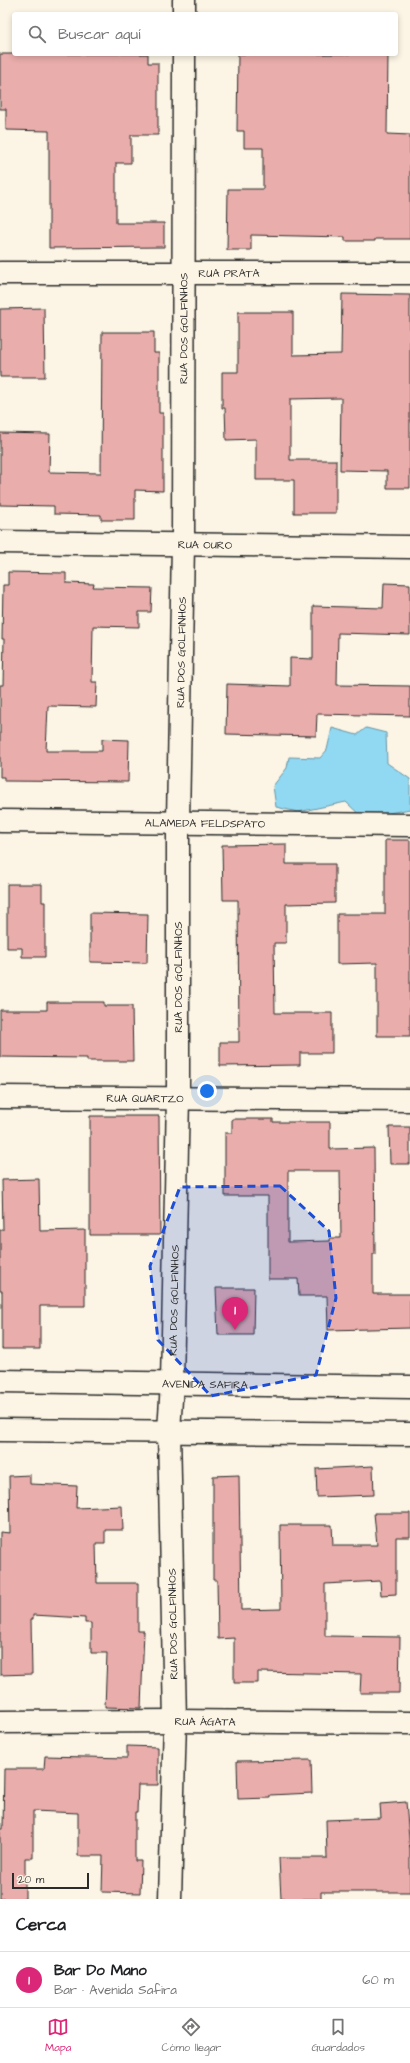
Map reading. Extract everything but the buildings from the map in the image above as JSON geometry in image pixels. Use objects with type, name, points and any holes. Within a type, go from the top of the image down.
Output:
[{"type":"street","points":[[184,0],[184,12]]},
{"type":"street","name":"RUA DOS GOLFINHOS","points":[[170,1899],[175,1721],[169,1431],[172,1382],[178,1097],[178,822],[183,544],[184,56]]},
{"type":"street","name":"RUA PRATA","points":[[0,273],[410,273]]},
{"type":"street","name":"RUA OURO","points":[[0,542],[410,547]]},
{"type":"street","name":"ALAMEDA FELDSPATO","points":[[0,821],[410,825]]},
{"type":"street","name":"RUA QUARTZO","points":[[0,1097],[178,1097],[410,1100]]},
{"type":"street","name":"AVENIDA SAFIRA","points":[[0,1381],[172,1382],[410,1387]]},
{"type":"street","points":[[0,1430],[410,1434]]},
{"type":"street","name":"RUA ÁGATA","points":[[0,1722],[175,1721],[410,1723]]},
{"type":"highlighted area","points":[[280,1186],[329,1231],[336,1298],[316,1375],[211,1396],[158,1340],[150,1266],[180,1187]]},
{"type":"water","points":[[332,728],[357,735],[366,728],[386,733],[387,763],[410,779],[410,809],[363,818],[346,802],[298,812],[276,807],[273,786],[287,768],[289,757],[320,758],[327,750]]},
{"type":"place","name":"Bar Do Mano","points":[[235,1330]]}]
